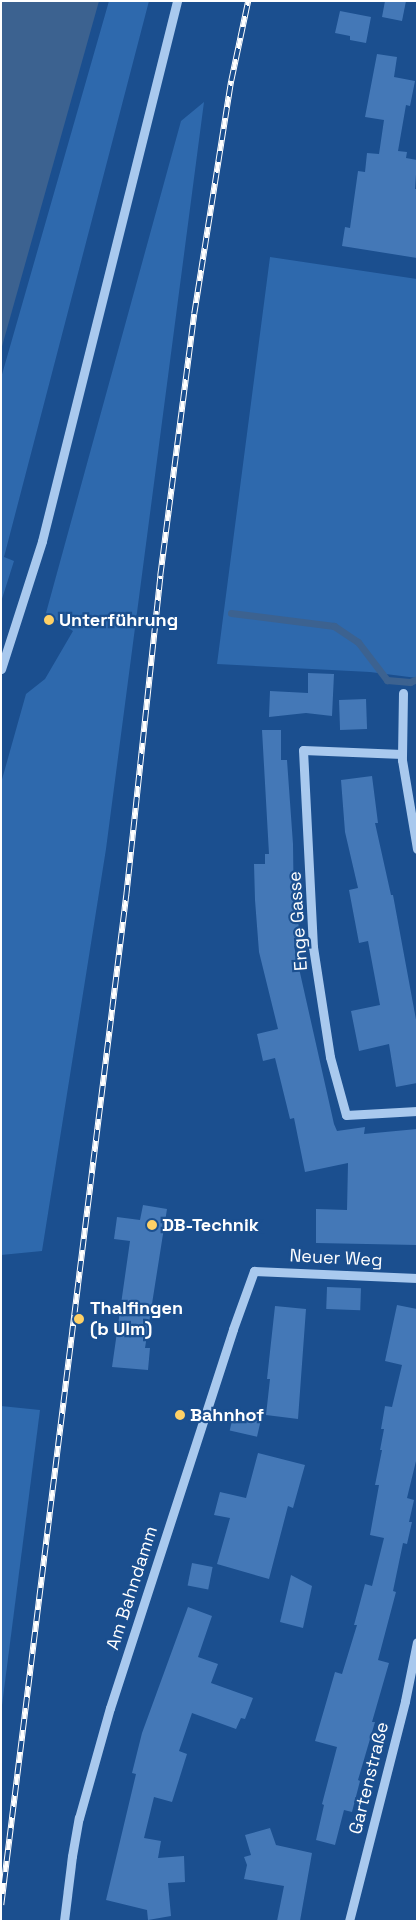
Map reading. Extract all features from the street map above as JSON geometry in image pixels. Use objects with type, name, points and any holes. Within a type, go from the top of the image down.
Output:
[{"type":"street","points":[[1,670],[42,541],[177,1]]},
{"type":"street","points":[[403,693],[402,754],[417,849]]},
{"type":"street","name":"Enge Gasse","points":[[402,754],[304,750],[313,947],[330,1057],[346,1115],[417,1111]]},
{"type":"street","name":"Neuer Weg","points":[[254,1271],[417,1278]]},
{"type":"street","name":"Am Bahndamm","points":[[64,1921],[79,1818],[107,1716],[230,1337],[254,1271]]},
{"type":"street","name":"Gartenstraße","points":[[349,1921],[405,1701],[417,1642]]},
{"type":"shaded area","points":[[1,1],[99,1],[1,350]]},
{"type":"shaded area","points":[[109,1],[149,1],[4,557],[14,561],[1,602],[1,378]]},
{"type":"shaded area","points":[[204,102],[106,849],[42,1251],[1,1255],[1,783],[26,694],[45,679],[73,631],[46,613],[181,121]]},
{"type":"shaded area","points":[[270,257],[417,279],[417,678],[370,672],[217,664]]},
{"type":"shaded area","points":[[1,1406],[40,1410],[1,1713]]},
{"type":"building","points":[[385,1],[406,1],[402,21],[382,17]]},
{"type":"building","points":[[340,11],[371,17],[366,43],[350,40],[350,36],[335,33]]},
{"type":"building","points":[[377,54],[397,57],[394,77],[415,81],[410,106],[406,105],[398,151],[407,152],[406,158],[417,160],[415,189],[417,189],[417,258],[342,246],[345,227],[350,228],[358,171],[365,172],[367,153],[379,154],[384,120],[365,117]]},
{"type":"building","points":[[308,673],[334,674],[332,716],[306,713],[269,717],[270,691],[308,693]]},
{"type":"building","points":[[366,699],[367,729],[340,730],[339,700]]},
{"type":"building","points":[[262,730],[281,730],[281,760],[287,760],[293,844],[294,918],[298,918],[300,946],[294,946],[334,1124],[337,1131],[365,1127],[364,1134],[417,1129],[417,1245],[316,1243],[316,1209],[347,1210],[348,1163],[305,1172],[294,1118],[290,1119],[275,1058],[263,1061],[257,1034],[278,1029],[259,952],[255,900],[254,864],[265,864],[265,854],[269,854]]},
{"type":"building","points":[[372,776],[378,823],[375,823],[391,895],[393,895],[417,1025],[417,1083],[396,1087],[389,1044],[359,1051],[351,1011],[380,1005],[368,941],[359,943],[349,890],[358,888],[345,832],[341,780]]},
{"type":"building","points":[[143,1205],[167,1209],[145,1348],[150,1348],[148,1370],[112,1367],[130,1241],[114,1239],[117,1217],[140,1220]]},
{"type":"building","points":[[327,1287],[361,1288],[360,1310],[326,1309]]},
{"type":"building","points":[[397,1305],[417,1309],[417,1457],[407,1498],[414,1500],[409,1522],[412,1522],[407,1544],[403,1543],[393,1591],[396,1592],[378,1660],[389,1663],[372,1722],[375,1722],[358,1780],[360,1781],[352,1812],[344,1810],[335,1845],[316,1840],[324,1805],[322,1804],[337,1747],[315,1741],[335,1672],[342,1674],[357,1625],[354,1625],[365,1584],[372,1586],[384,1538],[370,1535],[379,1485],[375,1485],[382,1450],[380,1450],[384,1429],[381,1429],[385,1406],[392,1407],[402,1365],[385,1361]]},
{"type":"building","points":[[275,1306],[306,1309],[298,1419],[266,1415],[270,1379],[267,1379]]},
{"type":"building","points":[[234,1412],[261,1418],[257,1437],[230,1431]]},
{"type":"building","points":[[258,1453],[305,1465],[293,1508],[288,1506],[269,1579],[217,1564],[230,1518],[214,1515],[220,1492],[246,1498]]},
{"type":"building","points":[[192,1563],[213,1567],[208,1590],[188,1586]]},
{"type":"building","points":[[291,1575],[312,1586],[303,1628],[280,1622]]},
{"type":"building","points":[[188,1607],[212,1616],[198,1657],[218,1664],[211,1683],[253,1698],[245,1719],[241,1718],[236,1729],[192,1713],[179,1751],[187,1754],[172,1802],[154,1797],[144,1838],[161,1841],[158,1858],[184,1856],[185,1882],[168,1883],[171,1916],[148,1920],[147,1910],[106,1900],[136,1774],[132,1773],[142,1733]]},
{"type":"building","points":[[270,1828],[276,1845],[312,1853],[300,1921],[277,1921],[284,1886],[244,1879],[247,1865],[244,1857],[251,1855],[245,1835]]},
{"type":"waterway","points":[[231,613],[334,626],[358,642],[387,680],[410,682],[417,679]]},
{"type":"railway","points":[[1,1905],[126,896],[160,576],[194,314],[231,81],[248,1]]},
{"type":"place","name":"Unterführung","points":[[49,620]]},
{"type":"place","name":"DB-Technik","points":[[152,1225]]},
{"type":"place","name":"Thalfingen (b Ulm)","points":[[79,1319]]},
{"type":"place","name":"Bahnhof","points":[[180,1415]]}]
